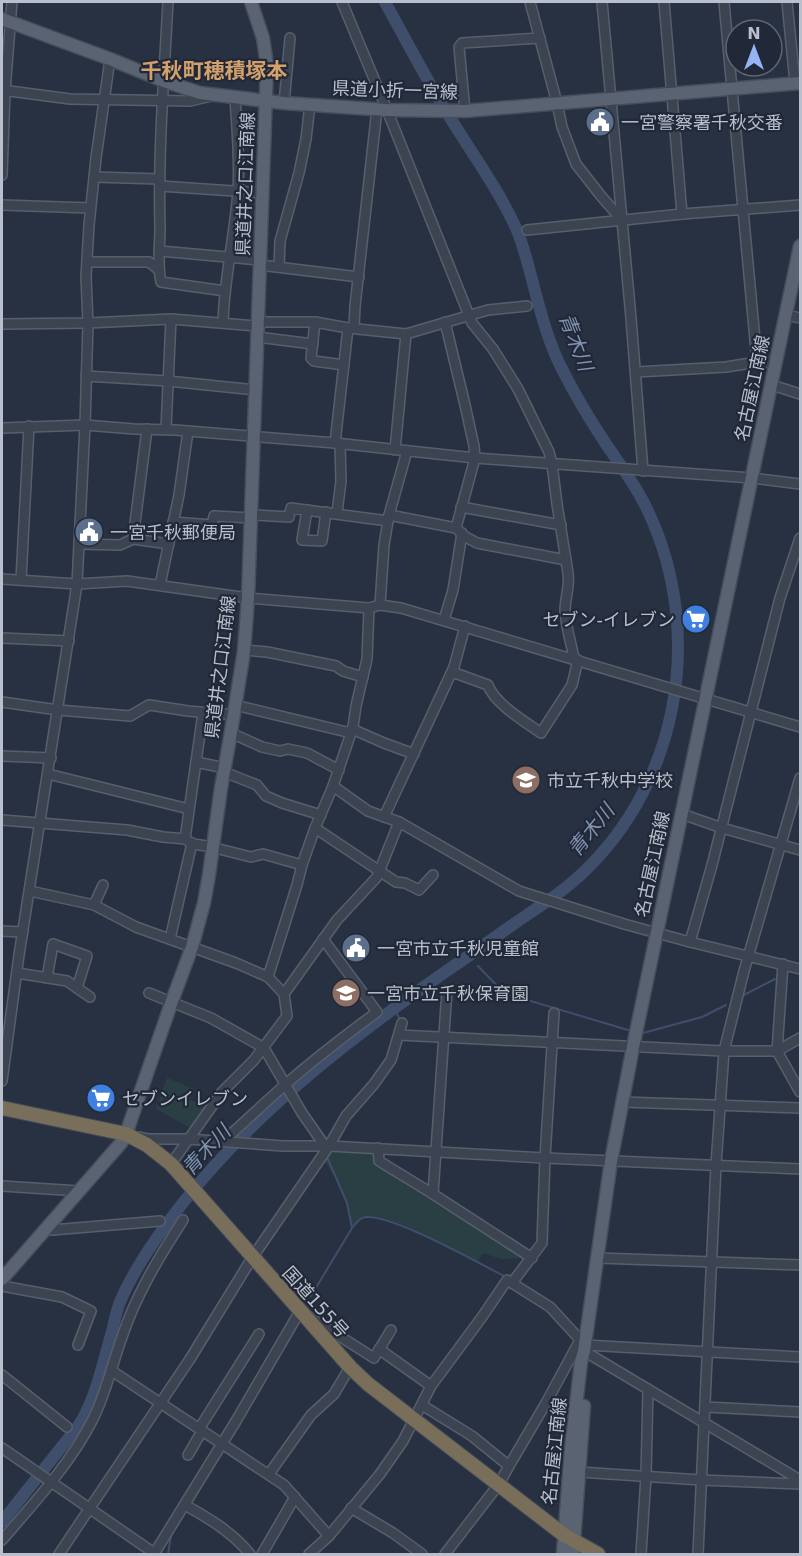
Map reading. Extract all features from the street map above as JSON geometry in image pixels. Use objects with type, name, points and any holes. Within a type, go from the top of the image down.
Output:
[{"type":"highway","name":"国道155号","points":[[2,1108],[126,1134],[147,1145],[171,1164],[350,1367],[385,1398],[569,1537],[598,1554]]},
{"type":"main road","name":"県道井之口江南線","points":[[2,1279],[121,1143],[126,1134],[192,947],[206,894],[244,650],[248,598],[266,101],[266,52],[251,2]]},
{"type":"main road","name":"県道小折一宮線","points":[[7,20],[200,93],[266,101],[382,110],[461,111],[798,83]]},
{"type":"main road","name":"名古屋江南線","points":[[573,1554],[569,1537],[571,1449],[583,1345],[611,1161],[656,932],[801,246]]},
{"type":"main road","name":"名古屋江南線","points":[[563,1554],[569,1537],[579,1472],[587,1364],[583,1345]]},
{"type":"street","points":[[2,175],[7,20],[12,2]]},
{"type":"street","points":[[168,2],[162,100],[159,270],[161,282],[225,291]]},
{"type":"street","points":[[342,2],[382,110],[472,323],[494,349],[518,389],[549,452],[552,464],[569,582],[565,614],[576,659],[572,685],[541,733],[515,715],[490,692],[488,685],[452,672]]},
{"type":"street","points":[[530,2],[562,127],[576,164],[622,220]]},
{"type":"street","points":[[602,2],[643,471]]},
{"type":"street","points":[[664,2],[682,214]]},
{"type":"street","points":[[724,2],[757,362]]},
{"type":"street","points":[[787,2],[798,83]]},
{"type":"street","points":[[284,102],[290,38]]},
{"type":"street","points":[[461,111],[459,46],[462,43],[540,38]]},
{"type":"street","points":[[2,1081],[5,1034],[17,973],[77,584],[85,425],[90,208],[110,59]]},
{"type":"street","points":[[3,91],[70,99],[104,100],[190,101],[214,96]]},
{"type":"street","points":[[223,323],[238,192],[239,161],[235,98]]},
{"type":"street","points":[[279,267],[280,241],[299,172],[310,104]]},
{"type":"street","points":[[337,513],[341,481],[338,444],[344,365],[382,110]]},
{"type":"street","points":[[94,177],[263,193]]},
{"type":"street","points":[[2,205],[90,208]]},
{"type":"street","points":[[527,230],[682,214],[801,205]]},
{"type":"street","points":[[160,251],[230,258],[292,269],[358,276]]},
{"type":"street","points":[[87,262],[149,262],[159,270]]},
{"type":"street","points":[[257,332],[265,322],[315,322],[406,334],[488,310],[527,306]]},
{"type":"street","points":[[786,315],[801,318]]},
{"type":"street","points":[[166,429],[171,320]]},
{"type":"street","points":[[2,324],[171,320],[223,323],[313,344]]},
{"type":"street","points":[[315,322],[311,358],[314,361],[344,365]]},
{"type":"street","points":[[444,620],[453,590],[461,507],[475,458],[468,415],[446,322]]},
{"type":"street","points":[[395,450],[406,334]]},
{"type":"street","points":[[636,372],[726,367],[757,362],[776,363]]},
{"type":"street","points":[[86,376],[255,390]]},
{"type":"street","points":[[772,385],[801,394]]},
{"type":"street","points":[[2,428],[85,425],[188,430],[475,458],[752,478],[801,484]]},
{"type":"street","points":[[21,580],[29,426]]},
{"type":"street","points":[[133,539],[147,429]]},
{"type":"street","points":[[160,585],[179,495],[188,430]]},
{"type":"street","points":[[380,605],[384,545],[407,451]]},
{"type":"street","points":[[461,507],[561,525]]},
{"type":"street","points":[[173,522],[212,525],[214,516],[289,517],[291,508],[389,518],[459,530],[477,543],[566,560]]},
{"type":"street","points":[[307,510],[302,540],[322,540],[326,512]]},
{"type":"street","points":[[690,942],[722,828],[780,598],[801,538]]},
{"type":"street","points":[[79,544],[120,545],[133,539],[169,544]]},
{"type":"street","points":[[2,579],[77,584],[127,581],[248,598],[369,608],[380,605],[402,608],[801,727]]},
{"type":"street","points":[[268,977],[302,865],[339,770],[351,731],[367,659],[369,608]]},
{"type":"street","points":[[384,817],[452,672],[465,626]]},
{"type":"street","points":[[2,638],[69,641]]},
{"type":"street","points":[[244,650],[267,652],[336,666],[343,671],[363,676]]},
{"type":"street","points":[[2,702],[58,710],[130,716],[149,705],[203,713],[234,710],[351,731],[414,754]]},
{"type":"street","points":[[170,939],[188,841],[189,809],[203,713]]},
{"type":"street","points":[[231,734],[261,747],[307,753],[339,770]]},
{"type":"street","points":[[2,756],[51,758]]},
{"type":"street","points":[[196,762],[224,770],[257,785],[266,796],[282,804],[321,815]]},
{"type":"street","points":[[48,774],[189,809]]},
{"type":"street","points":[[698,1554],[723,1050],[780,844],[801,778]]},
{"type":"street","points":[[333,786],[368,812],[399,822],[519,891],[690,942],[799,967]]},
{"type":"street","points":[[682,814],[722,828],[801,850]]},
{"type":"street","points":[[2,820],[127,830],[188,841],[251,857],[263,854],[302,865]]},
{"type":"street","points":[[284,994],[337,920],[377,877],[399,822]]},
{"type":"street","points":[[315,828],[396,882],[405,883],[419,890],[433,874]]},
{"type":"street","points":[[94,905],[103,885]]},
{"type":"street","points":[[30,891],[94,905],[136,927],[268,977],[284,994],[287,1016],[254,1060],[222,1092],[171,1164]]},
{"type":"street","points":[[2,931],[23,932]]},
{"type":"street","points":[[225,1142],[285,1084],[377,1012],[323,939]]},
{"type":"street","points":[[47,978],[53,944],[87,956],[77,988]]},
{"type":"street","points":[[783,964],[777,1051],[801,1092]]},
{"type":"street","points":[[17,973],[67,981],[90,997]]},
{"type":"street","points":[[433,1194],[447,990]]},
{"type":"street","points":[[149,993],[211,1018],[264,1048],[302,1113],[327,1146]]},
{"type":"street","points":[[512,1283],[542,1244],[554,1013]]},
{"type":"street","points":[[59,1554],[190,1359],[252,1257],[346,1116],[392,1060],[402,1023]]},
{"type":"street","points":[[399,1035],[633,1047],[777,1051],[801,1038]]},
{"type":"street","points":[[622,1102],[801,1108]]},
{"type":"street","points":[[126,1134],[148,1139],[188,1139],[283,1146],[378,1148],[801,1169]]},
{"type":"street","points":[[378,1148],[379,1161],[532,1258]]},
{"type":"street","points":[[2,1186],[79,1191]]},
{"type":"street","points":[[2,1539],[50,1482],[93,1420],[133,1309],[159,1257],[183,1220]]},
{"type":"street","points":[[46,1228],[52,1230],[160,1221]]},
{"type":"street","points":[[598,1257],[801,1265]]},
{"type":"street","points":[[309,1554],[329,1536],[380,1474],[403,1441],[431,1386],[507,1280],[550,1307],[583,1345],[648,1389],[801,1482]]},
{"type":"street","points":[[2,1286],[62,1297],[92,1311],[78,1345]]},
{"type":"street","points":[[2,1448],[154,1554],[300,1311],[374,1358],[391,1330]]},
{"type":"street","points":[[189,1455],[201,1430],[259,1334]]},
{"type":"street","points":[[583,1345],[801,1357]]},
{"type":"street","points":[[445,1554],[499,1484],[583,1345]]},
{"type":"street","points":[[379,1350],[431,1386]]},
{"type":"street","points":[[269,1474],[311,1415],[334,1394],[350,1367]]},
{"type":"street","points":[[112,1371],[284,1485],[329,1536]]},
{"type":"street","points":[[2,1375],[67,1427]]},
{"type":"street","points":[[641,1554],[648,1389]]},
{"type":"street","points":[[422,1405],[472,1436],[508,1466]]},
{"type":"street","points":[[705,1407],[801,1412]]},
{"type":"street","points":[[579,1472],[701,1480],[801,1482]]},
{"type":"street","points":[[262,1554],[295,1497]]},
{"type":"street","points":[[185,1505],[209,1518],[238,1540],[250,1554]]},
{"type":"street","points":[[351,1508],[393,1533],[422,1554]]},
{"type":"green space","points":[[167,1078],[194,1089],[189,1099],[208,1109],[192,1129],[156,1109]]},
{"type":"green space","points":[[325,1146],[378,1148],[379,1162],[532,1258],[501,1259],[483,1253],[478,1261],[420,1232],[372,1216],[360,1218],[352,1226],[342,1191],[323,1159]]},
{"type":"waterway","name":"青木川","points":[[2,1522],[85,1415],[94,1393],[117,1310],[126,1288],[150,1248],[186,1199],[244,1134],[309,1075],[412,995],[564,889],[606,848],[636,806],[657,760],[672,711],[678,661],[676,610],[666,560],[648,511],[634,485],[583,407],[556,356],[522,244],[509,214],[424,74],[385,2]]},
{"type":"waterway","points":[[478,966],[504,993],[628,1030]]},
{"type":"waterway","points":[[740,997],[775,979]]},
{"type":"waterway","points":[[643,1033],[702,1017],[726,1005]]},
{"type":"waterway","points":[[394,1009],[401,1021]]},
{"type":"waterway","points":[[311,1296],[352,1228],[347,1203],[327,1157]]},
{"type":"waterway","points":[[352,1228],[362,1218],[374,1217],[390,1222],[433,1240],[506,1277]]},
{"type":"waterway","points":[[168,1554],[174,1529]]},
{"type":"place","name":"一宮警察署千秋交番","points":[[600,122]]},
{"type":"place","name":"一宮千秋郵便局","points":[[89,532]]},
{"type":"place","name":"セブン-イレブン","points":[[696,619]]},
{"type":"place","name":"市立千秋中学校","points":[[526,780]]},
{"type":"place","name":"一宮市立千秋児童館","points":[[356,948]]},
{"type":"place","name":"一宮市立千秋保育園","points":[[346,993]]},
{"type":"place","name":"セブンイレブン","points":[[101,1098]]},
{"type":"district","name":"千秋町穂積塚本","points":[[214,71]]}]
